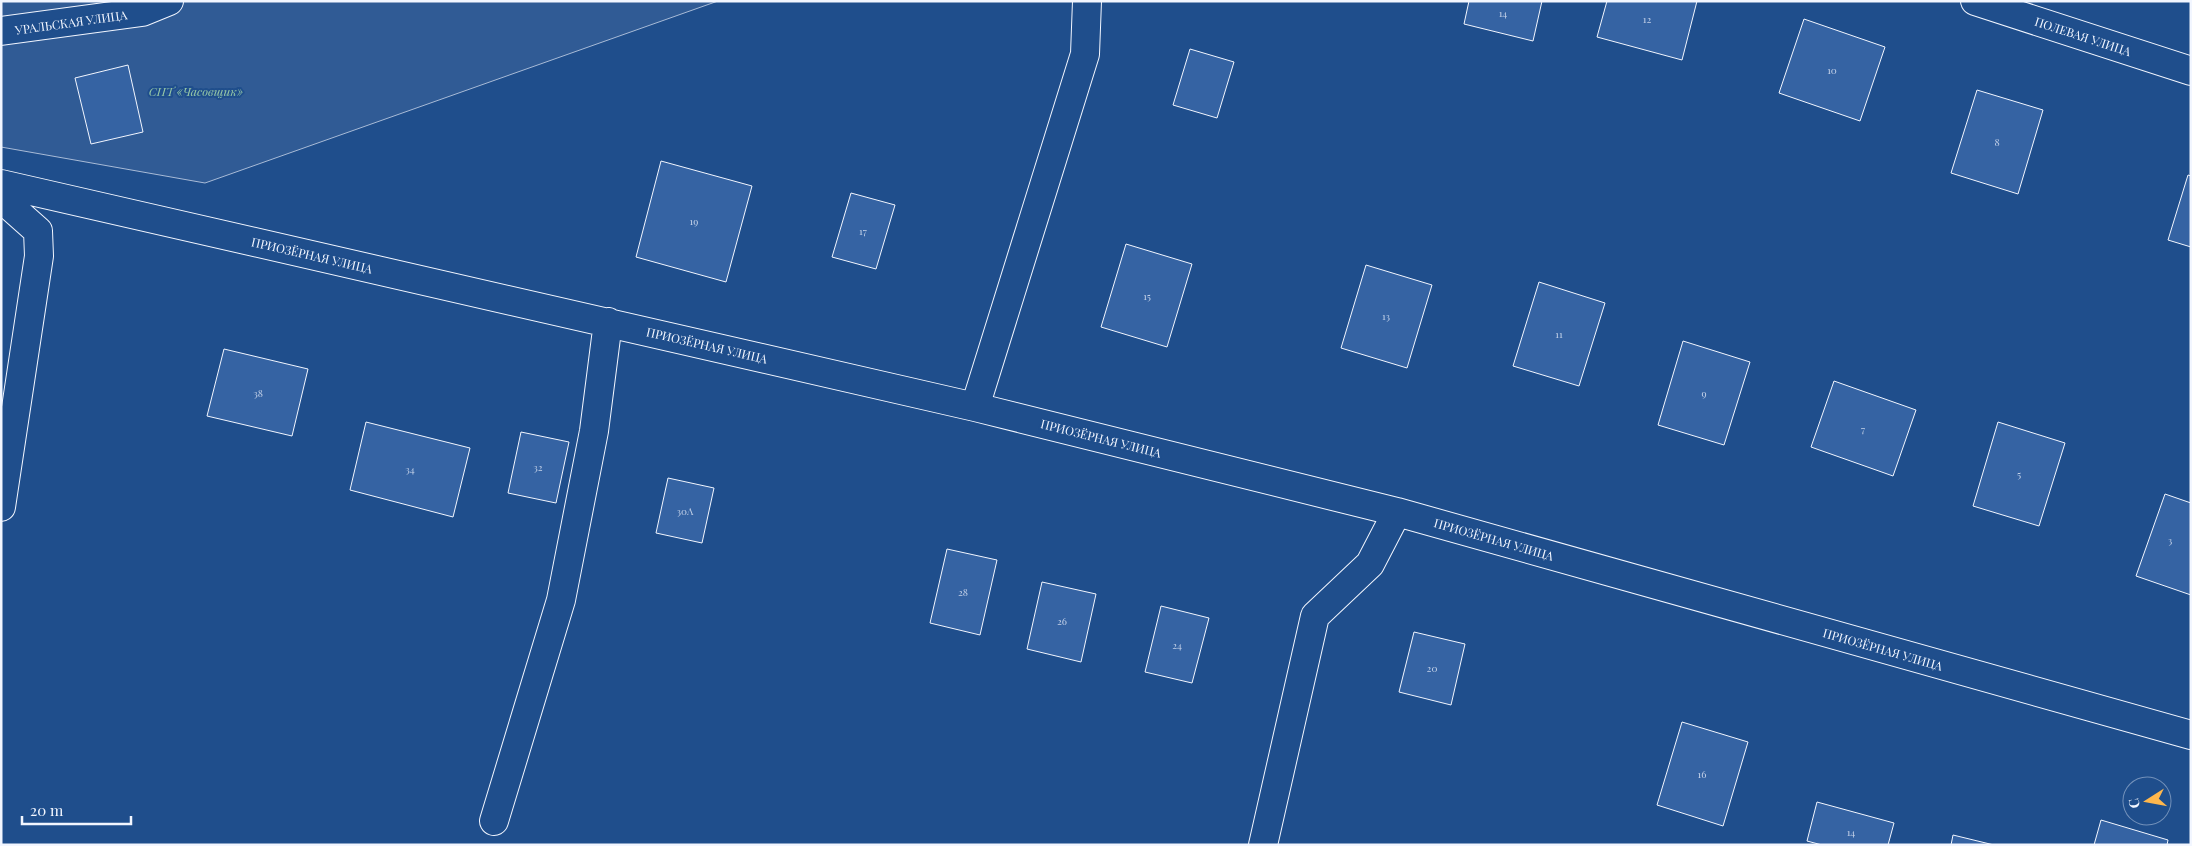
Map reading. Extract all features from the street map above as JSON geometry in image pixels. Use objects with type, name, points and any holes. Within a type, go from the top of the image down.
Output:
[{"type":"street","name":"УРАЛЬСКАЯ УЛИЦА","points":[[1,31],[142,12],[169,1]]},
{"type":"street","points":[[976,406],[1085,54],[1087,1]]},
{"type":"street","name":"ПОЛЕВАЯ УЛИЦА","points":[[1975,1],[2191,71]]},
{"type":"street","points":[[1,507],[39,256],[38,230],[7,197]]},
{"type":"street","name":"ПРИОЗЁРНАЯ УЛИЦА","points":[[7,197],[608,322],[976,406],[1397,512],[2191,735]]},
{"type":"street","points":[[494,821],[561,600],[594,432],[608,322]]},
{"type":"street","points":[[1263,845],[1315,616],[1370,564],[1397,512]]},
{"type":"shaded area","name":"СНТ «Часовщик»","points":[[1,1],[718,1],[205,183],[1,147]]},
{"type":"building","points":[[1469,1],[1542,1],[1533,41],[1464,24]]},
{"type":"building","points":[[1607,1],[1697,1],[1682,60],[1597,37]]},
{"type":"building","points":[[1804,19],[1885,47],[1860,121],[1779,93]]},
{"type":"building","points":[[1190,49],[1234,62],[1217,118],[1173,105]]},
{"type":"building","points":[[128,65],[143,132],[91,144],[75,78]]},
{"type":"building","points":[[1977,90],[2043,110],[2018,194],[1951,173]]},
{"type":"building","points":[[661,161],[752,186],[726,282],[636,257]]},
{"type":"building","points":[[2188,175],[2191,176],[2191,247],[2168,240]]},
{"type":"building","points":[[851,193],[895,205],[876,269],[832,257]]},
{"type":"building","points":[[1126,244],[1192,264],[1167,347],[1101,327]]},
{"type":"building","points":[[1366,265],[1432,285],[1407,368],[1341,348]]},
{"type":"building","points":[[1539,282],[1605,303],[1579,386],[1513,366]]},
{"type":"building","points":[[1683,341],[1750,362],[1724,445],[1658,425]]},
{"type":"building","points":[[224,349],[308,369],[292,436],[207,416]]},
{"type":"building","points":[[1834,381],[1916,410],[1893,476],[1811,447]]},
{"type":"building","points":[[366,422],[470,448],[453,517],[350,490]]},
{"type":"building","points":[[1998,422],[2065,443],[2039,526],[1973,506]]},
{"type":"building","points":[[521,432],[569,442],[556,503],[508,493]]},
{"type":"building","points":[[668,478],[714,488],[702,543],[656,533]]},
{"type":"building","points":[[2165,494],[2191,503],[2191,595],[2136,576]]},
{"type":"building","points":[[947,549],[997,560],[980,635],[930,623]]},
{"type":"building","points":[[1042,582],[1096,594],[1081,662],[1027,649]]},
{"type":"building","points":[[1161,606],[1209,618],[1192,683],[1145,672]]},
{"type":"building","points":[[1414,632],[1465,644],[1451,705],[1399,692]]},
{"type":"building","points":[[1682,722],[1748,742],[1723,826],[1657,805]]},
{"type":"building","points":[[1817,802],[1894,823],[1888,845],[1822,845],[1807,841]]},
{"type":"building","points":[[2101,820],[2168,840],[2167,845],[2094,845]]},
{"type":"building","points":[[1953,835],[1994,845],[1951,845]]}]
